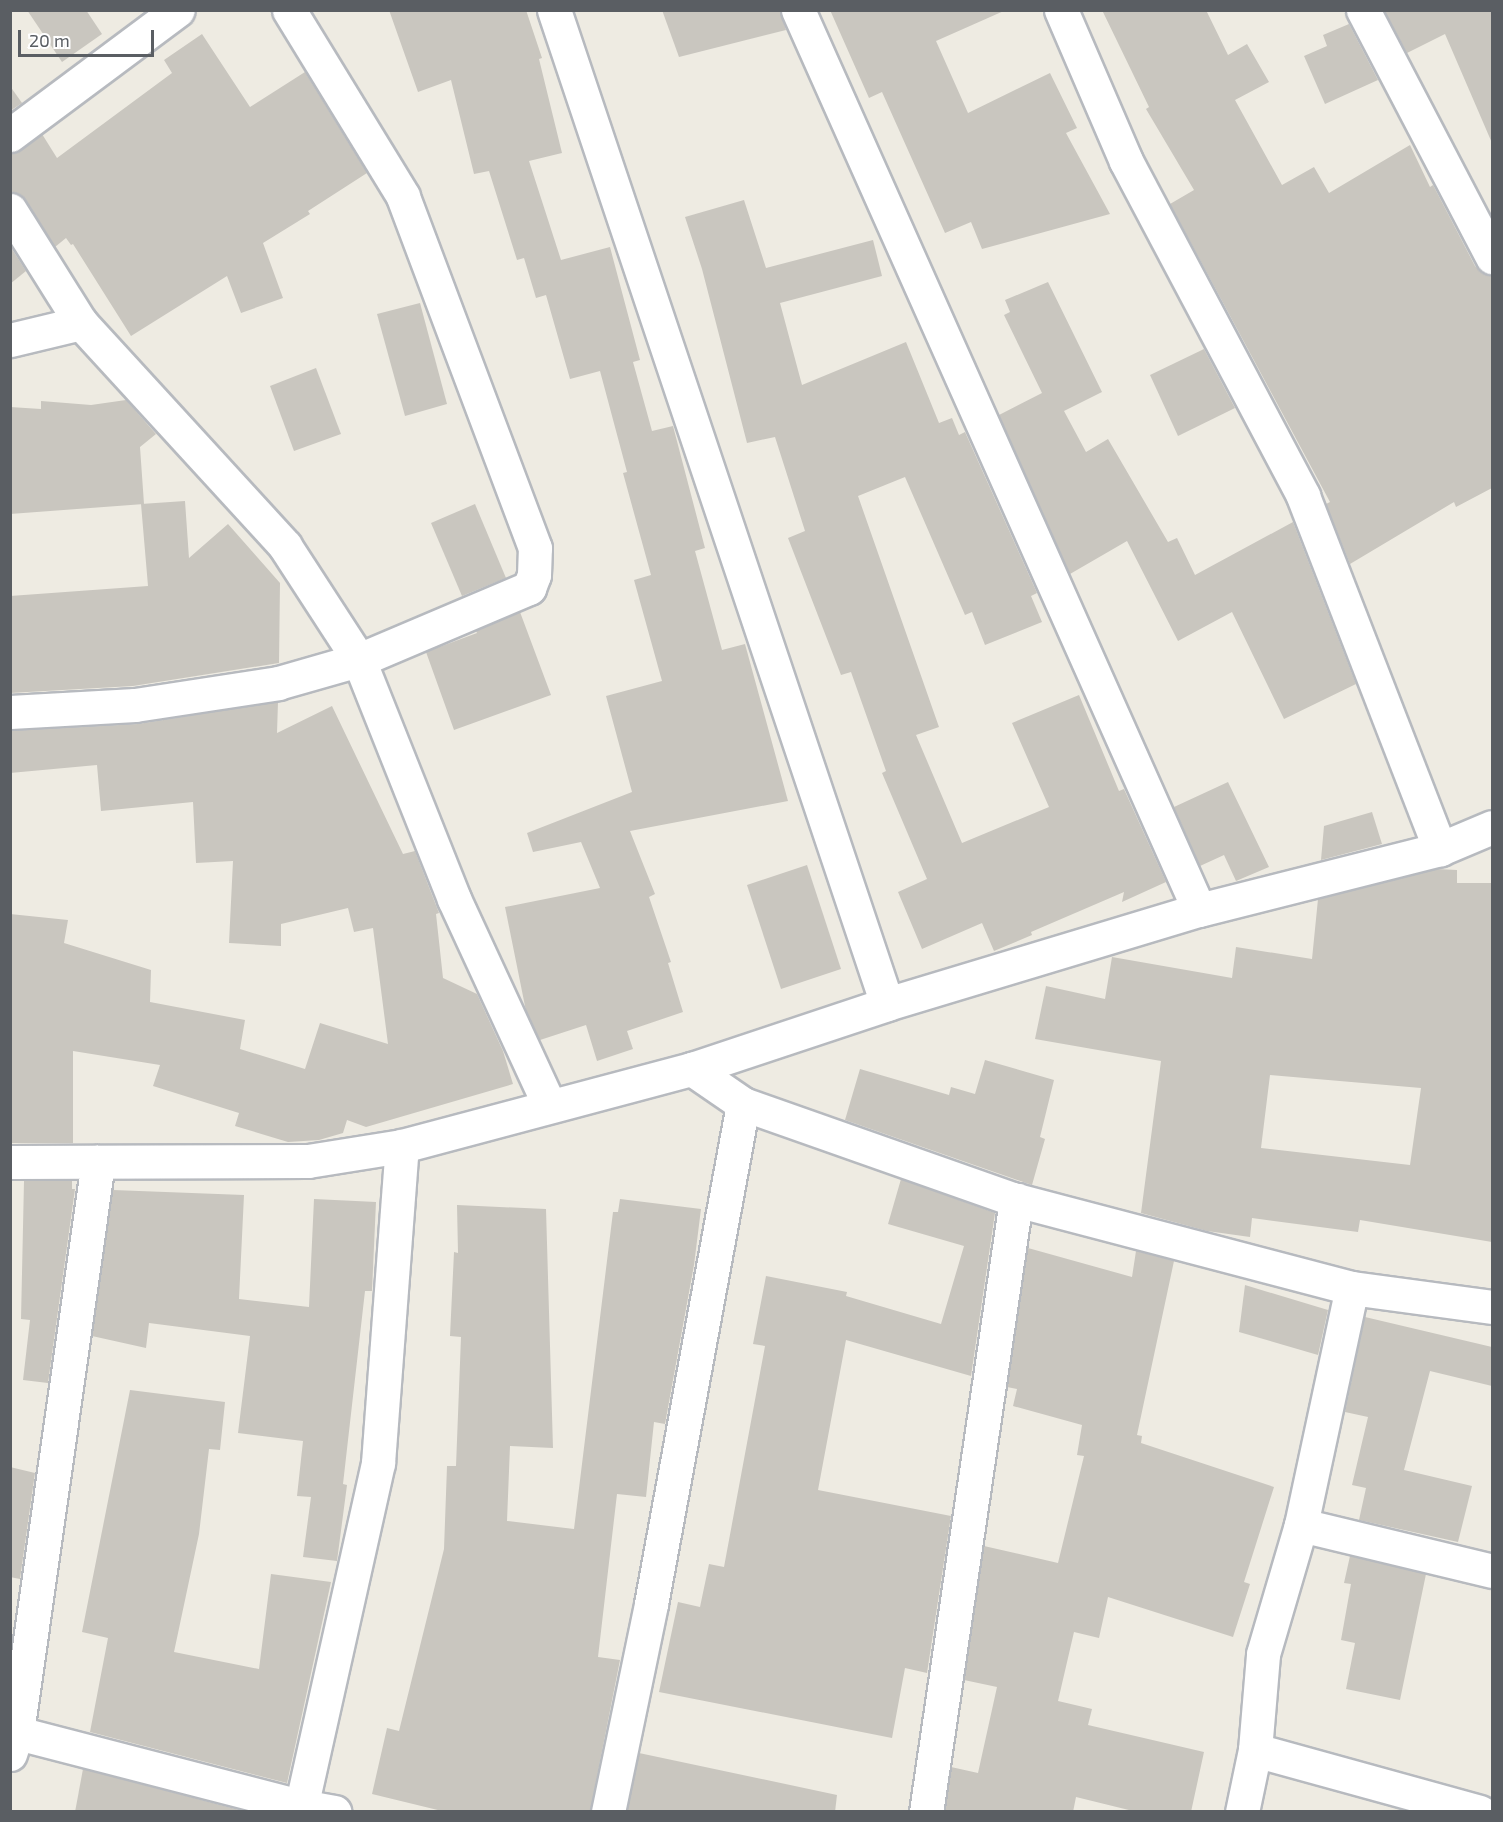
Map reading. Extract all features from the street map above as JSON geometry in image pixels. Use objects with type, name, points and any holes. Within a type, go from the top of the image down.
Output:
[{"type":"street","points":[[10,135],[178,10]]},
{"type":"street","points":[[10,712],[157,701],[278,683],[359,660],[529,588],[534,575],[535,548],[403,196],[289,10]]},
{"type":"street","points":[[554,10],[886,1004]]},
{"type":"street","points":[[798,10],[1199,910]]},
{"type":"street","points":[[1062,10],[1126,161],[1303,496],[1440,849]]},
{"type":"street","points":[[1364,10],[1492,257]]},
{"type":"street","points":[[10,210],[81,323],[285,546],[359,660],[454,899],[549,1105]]},
{"type":"street","points":[[10,340],[81,323]]},
{"type":"street","points":[[10,1162],[308,1161],[402,1146],[692,1068],[886,1004],[1199,910],[1440,849],[1492,827]]},
{"type":"street","points":[[692,1068],[743,1104],[1016,1200],[1352,1288],[1492,1308]]},
{"type":"street","points":[[608,1812],[651,1604],[743,1104]]},
{"type":"street","points":[[301,1809],[378,1463],[402,1146]]},
{"type":"street","points":[[98,1162],[13,1739],[301,1809],[334,1812]]},
{"type":"street","points":[[926,1812],[1016,1200]]},
{"type":"street","points":[[1242,1812],[1255,1750],[1263,1654],[1302,1525],[1352,1288]]},
{"type":"street","points":[[1302,1525],[1492,1570]]},
{"type":"street","points":[[1255,1750],[1480,1812]]},
{"type":"building","points":[[27,10],[86,10],[102,34],[62,62]]},
{"type":"building","points":[[389,10],[526,10],[542,58],[539,59],[562,153],[529,161],[561,260],[610,247],[640,360],[633,362],[652,431],[673,426],[705,548],[695,551],[722,650],[745,644],[788,801],[630,831],[655,894],[649,897],[671,962],[668,963],[683,1012],[627,1031],[633,1049],[597,1061],[586,1025],[540,1040],[526,1011],[505,907],[600,888],[581,842],[533,852],[527,833],[632,792],[606,696],[662,681],[634,580],[651,575],[623,473],[627,472],[600,371],[570,379],[546,295],[536,298],[524,258],[517,260],[489,171],[474,174],[451,80],[418,92]]},
{"type":"building","points":[[662,10],[780,10],[786,30],[679,57]]},
{"type":"building","points":[[830,10],[1006,10],[936,41],[968,113],[1050,73],[1077,128],[1066,133],[1110,214],[982,249],[971,222],[945,233],[882,92],[869,98]]},
{"type":"building","points":[[1102,10],[1206,10],[1228,55],[1247,44],[1269,82],[1235,100],[1282,185],[1314,167],[1329,193],[1410,145],[1430,187],[1433,185],[1475,266],[1482,273],[1492,276],[1492,488],[1456,507],[1454,502],[1350,564],[1326,504],[1330,502],[1170,204],[1194,190],[1146,109],[1149,107]]},
{"type":"building","points":[[1384,10],[1492,10],[1492,143],[1445,34],[1407,53]]},
{"type":"building","points":[[1349,24],[1378,80],[1325,104],[1304,56],[1327,46],[1323,35]]},
{"type":"building","points":[[202,34],[250,107],[305,72],[367,173],[308,211],[310,214],[263,243],[283,298],[241,313],[227,276],[131,336],[73,244],[71,245],[66,238],[55,247],[26,200],[10,191],[10,153],[21,150],[42,134],[57,158],[172,73],[164,60]]},
{"type":"building","points":[[10,86],[22,103],[10,111]]},
{"type":"building","points":[[744,200],[766,268],[873,240],[882,276],[780,303],[802,385],[906,342],[939,423],[952,418],[959,435],[965,432],[1037,593],[1031,596],[1042,622],[985,645],[972,612],[965,615],[905,477],[858,496],[939,727],[916,735],[962,843],[1049,807],[1012,723],[1079,695],[1119,791],[1124,789],[1166,882],[1122,902],[1124,892],[1031,932],[1032,935],[994,951],[982,923],[922,949],[898,892],[927,879],[882,773],[886,771],[851,672],[841,675],[788,538],[805,531],[775,437],[747,443],[702,269],[685,217]]},
{"type":"building","points":[[10,246],[26,271],[10,284]]},
{"type":"building","points":[[1048,282],[1102,392],[1064,411],[1086,452],[1108,439],[1168,542],[1177,538],[1195,575],[1293,522],[1356,684],[1284,719],[1232,612],[1178,641],[1127,541],[1070,574],[999,415],[1042,393],[1004,315],[1010,312],[1005,300]]},
{"type":"building","points":[[420,303],[447,404],[405,416],[377,314]]},
{"type":"building","points":[[1204,349],[1235,408],[1178,436],[1150,375]]},
{"type":"building","points":[[316,368],[341,434],[294,451],[270,386]]},
{"type":"building","points":[[126,400],[156,434],[140,447],[144,504],[10,514],[10,407],[41,409],[41,401],[91,405]]},
{"type":"building","points":[[185,501],[189,558],[228,524],[280,583],[279,663],[133,686],[10,693],[10,596],[148,586],[141,504]]},
{"type":"building","points":[[475,504],[506,578],[462,596],[431,523]]},
{"type":"building","points":[[520,612],[551,695],[454,730],[426,652],[477,633],[476,631]]},
{"type":"building","points":[[278,702],[277,733],[332,706],[403,854],[415,851],[439,913],[436,914],[443,978],[477,994],[503,1051],[513,1084],[366,1127],[347,1120],[343,1133],[319,1140],[288,1142],[235,1126],[239,1113],[153,1086],[160,1065],[73,1051],[73,1143],[10,1143],[10,914],[68,920],[64,943],[151,970],[150,1002],[245,1020],[240,1049],[305,1069],[320,1023],[388,1044],[373,928],[354,932],[348,908],[281,924],[281,946],[229,943],[233,861],[196,863],[193,802],[101,811],[97,765],[10,773],[10,731],[138,724]]},
{"type":"building","points":[[1228,782],[1269,867],[1236,881],[1224,855],[1200,866],[1174,807]]},
{"type":"building","points":[[1372,812],[1382,844],[1321,860],[1324,826]]},
{"type":"building","points":[[807,865],[841,969],[781,989],[747,885]]},
{"type":"building","points":[[1437,869],[1457,870],[1457,883],[1492,883],[1492,1242],[1360,1220],[1358,1232],[1252,1218],[1250,1237],[1207,1231],[1141,1213],[1161,1061],[1035,1039],[1046,986],[1105,999],[1112,957],[1232,978],[1236,947],[1312,959],[1318,899]],"holes":[[[1270,1075],[1421,1088],[1410,1165],[1261,1148]]]},
{"type":"building","points":[[985,1060],[1054,1080],[1040,1137],[1045,1139],[1032,1185],[845,1120],[860,1069],[949,1095],[951,1087],[975,1094]]},
{"type":"building","points":[[901,1179],[995,1213],[971,1376],[846,1340],[818,1490],[951,1516],[927,1673],[905,1668],[892,1738],[659,1692],[678,1602],[700,1607],[709,1564],[724,1567],[765,1346],[753,1344],[766,1276],[847,1292],[846,1296],[941,1324],[964,1246],[888,1224]]},
{"type":"building","points":[[24,1181],[72,1181],[72,1189],[75,1189],[48,1383],[23,1380],[30,1320],[21,1319]]},
{"type":"building","points":[[113,1190],[244,1195],[239,1299],[309,1307],[314,1199],[376,1202],[372,1291],[365,1291],[343,1484],[347,1485],[337,1561],[303,1557],[311,1497],[297,1496],[303,1441],[238,1433],[250,1336],[149,1323],[146,1348],[92,1336]]},
{"type":"building","points":[[620,1199],[701,1209],[694,1265],[665,1424],[654,1422],[646,1497],[617,1494],[598,1657],[620,1660],[590,1812],[446,1812],[372,1794],[387,1728],[399,1731],[444,1549],[447,1466],[456,1466],[461,1337],[450,1336],[454,1252],[458,1253],[457,1205],[546,1209],[553,1448],[510,1446],[507,1521],[574,1529],[613,1212],[618,1212]]},
{"type":"building","points":[[1028,1248],[1132,1277],[1136,1251],[1174,1261],[1137,1435],[1142,1436],[1141,1443],[1274,1487],[1244,1582],[1250,1584],[1233,1637],[1108,1597],[1099,1638],[1074,1632],[1058,1701],[1092,1709],[1088,1725],[1204,1752],[1191,1812],[1137,1812],[1076,1797],[1073,1812],[945,1812],[951,1767],[978,1773],[997,1687],[964,1680],[984,1546],[1058,1563],[1084,1456],[1077,1455],[1082,1425],[1013,1406],[1017,1389],[1007,1387]]},
{"type":"building","points":[[1245,1285],[1328,1310],[1318,1355],[1239,1332]]},
{"type":"building","points":[[1365,1317],[1492,1347],[1492,1386],[1430,1371],[1404,1470],[1472,1486],[1458,1542],[1359,1520],[1366,1488],[1352,1485],[1368,1417],[1345,1412]]},
{"type":"building","points":[[130,1390],[225,1402],[220,1450],[209,1449],[199,1534],[174,1652],[259,1669],[271,1574],[331,1582],[287,1783],[90,1732],[108,1638],[82,1632]]},
{"type":"building","points":[[10,1467],[35,1473],[20,1579],[10,1577]]},
{"type":"building","points":[[1350,1556],[1426,1574],[1400,1700],[1346,1689],[1355,1643],[1341,1640],[1351,1584],[1344,1583]]},
{"type":"building","points":[[639,1753],[837,1795],[835,1812],[627,1812]]},
{"type":"building","points":[[83,1769],[247,1812],[75,1812]]}]
